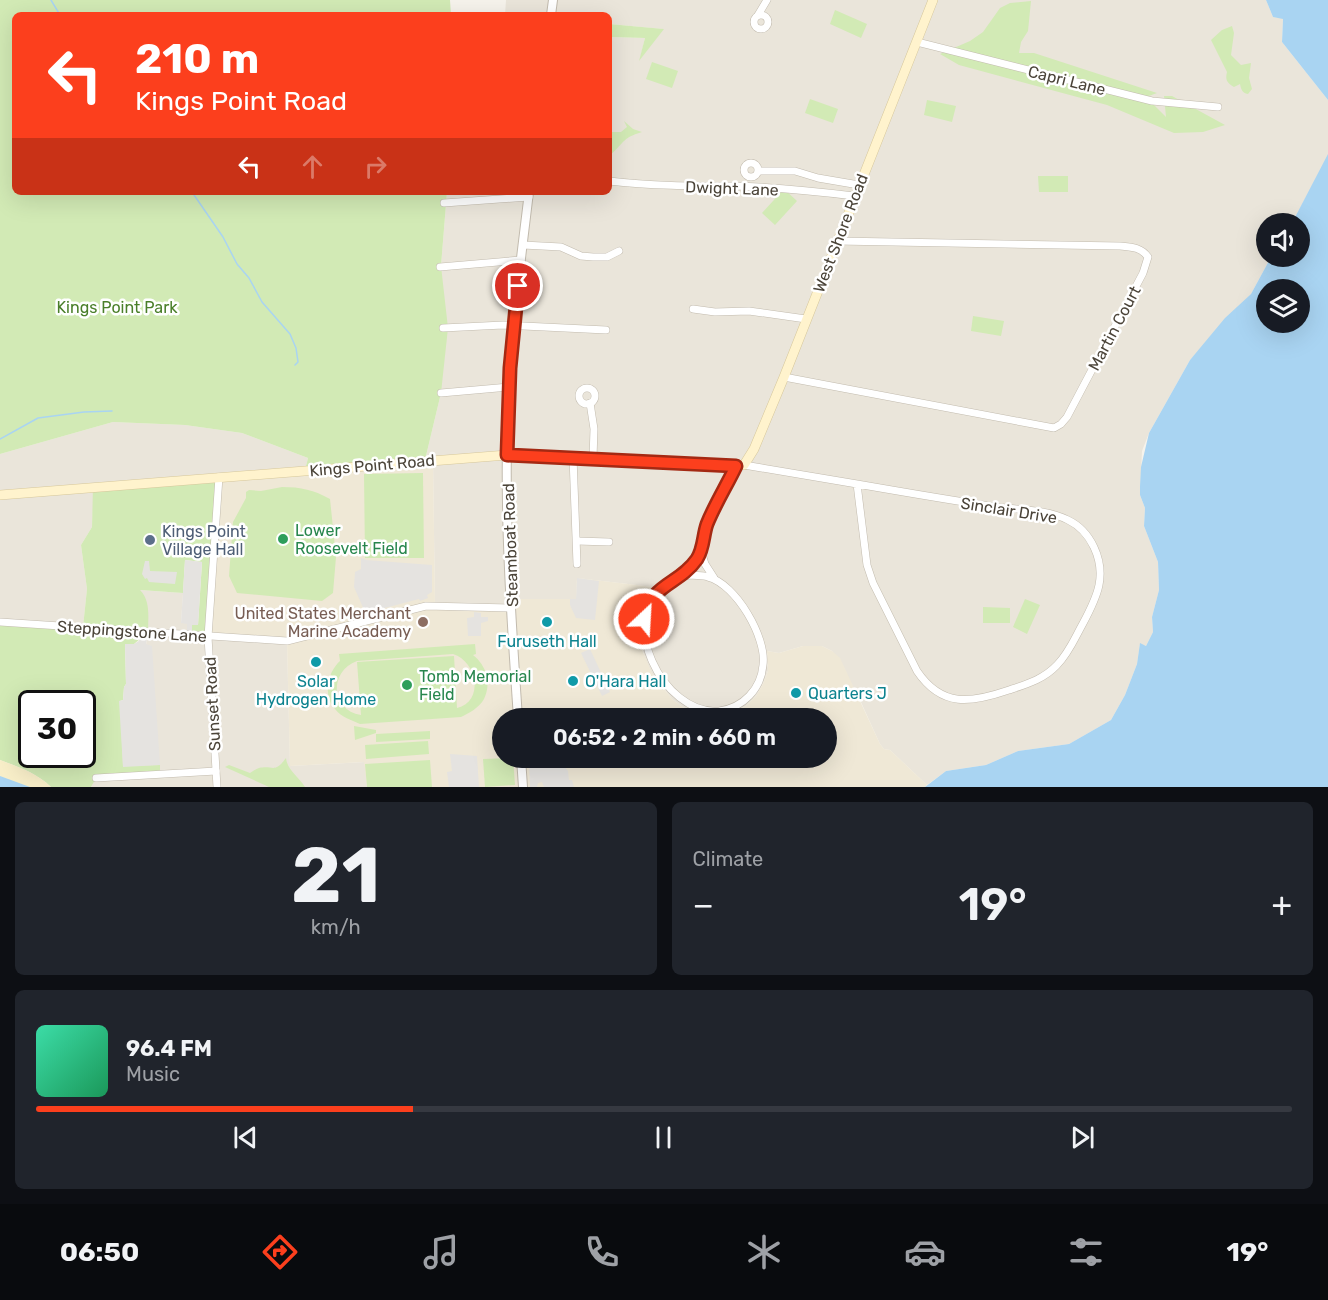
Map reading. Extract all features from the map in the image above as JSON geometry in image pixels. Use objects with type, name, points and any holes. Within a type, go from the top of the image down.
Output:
[{"type":"main road","name":"West Shore Road","points":[[740,466],[754,449],[784,377],[933,0]]},
{"type":"main road","name":"Kings Point Road","points":[[0,495],[507,455],[740,466]]},
{"type":"street","points":[[758,15],[767,0]]},
{"type":"street","name":"Capri Lane","points":[[917,42],[1152,101],[1218,107]]},
{"type":"street","points":[[759,171],[795,171],[818,178],[859,184]]},
{"type":"street","name":"Dwight Lane","points":[[612,181],[672,186],[736,186],[854,196]]},
{"type":"street","points":[[444,202],[529,195]]},
{"type":"street","name":"Steamboat Road","points":[[517,708],[511,608],[507,455],[514,325],[529,195]]},
{"type":"street","name":"Martin Court","points":[[784,377],[1054,428],[1067,417],[1143,273],[1148,256],[1144,251],[1120,246],[837,241]]},
{"type":"street","points":[[523,245],[561,248],[581,256],[603,258],[619,251]]},
{"type":"street","points":[[440,267],[521,260]]},
{"type":"street","points":[[693,309],[715,312],[748,311],[806,319]]},
{"type":"street","points":[[442,328],[514,325],[606,330]]},
{"type":"street","points":[[441,393],[509,387]]},
{"type":"street","points":[[590,404],[593,420],[593,458]]},
{"type":"street","points":[[573,457],[577,564]]},
{"type":"street","points":[[681,576],[708,576],[728,589],[747,613],[759,639],[764,664],[756,687],[743,701],[730,708],[707,711],[687,702],[669,687],[657,669],[645,639],[644,619],[648,604],[654,594],[681,576],[701,551],[708,524],[740,466]]},
{"type":"street","name":"Sinclair Drive","points":[[740,466],[1046,513],[1070,520],[1082,530],[1096,552],[1099,584],[1093,603],[1063,659],[1048,673],[1032,682],[988,698],[974,701],[962,700],[944,696],[933,689],[917,671],[873,584],[867,565],[857,484]]},
{"type":"street","name":"Sunset Road","points":[[217,787],[208,637],[219,477]]},
{"type":"street","points":[[577,541],[609,542]]},
{"type":"street","points":[[701,551],[705,564],[715,579]]},
{"type":"street","name":"Steppingstone Lane","points":[[0,622],[287,641],[426,606],[511,608]]},
{"type":"street","points":[[522,768],[523,787]]},
{"type":"street","points":[[96,778],[216,771]]},
{"type":"shaded area","points":[[506,0],[1266,0],[1273,17],[1283,18],[1282,42],[1328,100],[1328,156],[1297,213],[1256,213],[1256,267],[1266,267],[1259,279],[1256,279],[1256,285],[1251,294],[1190,360],[1149,433],[1142,451],[1140,495],[1145,508],[1144,526],[1158,562],[1159,590],[1152,617],[1153,632],[1146,646],[1140,644],[1137,664],[1125,695],[1111,720],[1069,744],[1018,751],[986,765],[946,771],[927,785],[890,750],[884,749],[880,744],[860,700],[832,651],[822,646],[803,646],[779,653],[767,651],[768,671],[763,684],[756,696],[742,708],[684,708],[672,699],[652,674],[638,634],[638,617],[643,601],[653,587],[577,578],[576,599],[517,599],[511,608],[435,605],[433,460],[425,460],[441,393],[441,266],[447,195],[612,195],[612,37],[645,38],[640,59],[663,29],[612,24],[612,12],[505,12]]},
{"type":"shaded area","points":[[113,422],[185,425],[242,433],[308,458],[305,470],[93,510],[92,527],[81,545],[87,589],[83,627],[0,622],[0,454]]},
{"type":"shaded area","name":"United States Merchant Marine Academy","points":[[433,459],[435,605],[511,608],[517,599],[576,599],[577,578],[654,587],[643,601],[638,617],[638,634],[652,674],[672,699],[684,708],[492,708],[492,768],[837,768],[837,708],[742,708],[756,696],[763,684],[768,671],[767,651],[779,653],[803,646],[822,646],[840,658],[880,744],[884,749],[890,750],[927,785],[925,787],[367,787],[364,762],[290,766],[287,641],[208,637],[219,477]]},
{"type":"shaded area","points":[[361,558],[432,565],[432,592],[427,595],[428,598],[420,601],[419,599],[371,613],[369,608],[365,612],[354,587],[355,572],[361,569]]},
{"type":"shaded area","points":[[185,560],[202,562],[198,625],[192,625],[192,632],[187,632],[187,624],[181,623]]},
{"type":"shaded area","points":[[145,561],[149,561],[150,571],[177,572],[175,584],[149,582],[147,578],[145,579],[142,574]]},
{"type":"shaded area","points":[[577,578],[599,581],[595,620],[576,618],[570,605],[570,599],[576,599]]},
{"type":"shaded area","points":[[139,590],[183,593],[181,623],[188,623],[187,631],[287,641],[290,766],[365,762],[367,787],[91,787],[151,646],[146,645],[148,632]]},
{"type":"shaded area","points":[[474,612],[481,613],[481,617],[488,617],[488,621],[481,623],[481,636],[468,636],[467,618],[474,617]]},
{"type":"shaded area","points":[[140,632],[148,632],[146,644],[152,646],[160,765],[123,767],[119,701],[123,700],[126,684],[125,644],[134,644],[139,641]]},
{"type":"shaded area","points":[[590,649],[610,692],[602,696],[581,653]]},
{"type":"shaded area","points":[[450,754],[477,756],[479,787],[449,787],[447,772],[452,771]]},
{"type":"shaded area","points":[[529,768],[566,768],[574,787],[544,787],[542,782],[538,783],[537,787],[530,787]]},
{"type":"green space","name":"Kings Point Park","points":[[0,0],[450,0],[451,12],[12,12],[12,195],[447,195],[441,266],[448,328],[441,393],[425,460],[305,470],[308,458],[242,433],[185,425],[113,422],[0,454]]},
{"type":"green space","points":[[1031,1],[1028,31],[1021,42],[1019,53],[1034,53],[1157,93],[1146,97],[1166,117],[1164,96],[1172,96],[1225,125],[1203,132],[1174,133],[1107,105],[959,65],[940,54],[970,41],[983,32],[1000,8],[1010,3]]},
{"type":"green space","points":[[835,10],[867,24],[861,38],[830,24]]},
{"type":"green space","points":[[612,24],[664,29],[639,61],[645,38],[612,37]]},
{"type":"green space","points":[[1232,26],[1234,33],[1231,55],[1241,65],[1251,63],[1249,78],[1252,89],[1248,94],[1243,92],[1240,84],[1234,87],[1228,83],[1227,72],[1211,40],[1222,30]]},
{"type":"green space","points":[[652,62],[678,71],[672,88],[646,79]]},
{"type":"green space","points":[[810,99],[838,109],[833,123],[805,113]]},
{"type":"green space","points":[[927,100],[956,106],[952,122],[924,115]]},
{"type":"green space","points":[[624,121],[633,129],[642,132],[626,139],[612,153],[612,132],[621,132],[627,127]]},
{"type":"green space","points":[[1038,176],[1068,176],[1068,192],[1039,192]]},
{"type":"green space","points":[[784,189],[797,201],[775,225],[762,213]]},
{"type":"green space","points":[[973,316],[1004,321],[1001,336],[971,331]]},
{"type":"green space","points":[[423,473],[424,558],[365,558],[364,474]]},
{"type":"green space","points":[[219,477],[208,637],[188,635],[192,625],[198,625],[202,562],[185,560],[183,593],[140,590],[147,604],[148,632],[134,644],[125,644],[126,684],[123,700],[120,701],[123,766],[160,765],[160,774],[96,778],[91,787],[51,787],[20,768],[96,768],[96,690],[18,690],[18,767],[0,760],[0,622],[83,627],[87,589],[81,545],[92,527],[93,486]]},
{"type":"green space","name":"Lower Roosevelt Field","points":[[282,487],[307,490],[330,499],[336,557],[333,593],[322,601],[237,593],[229,576],[233,522],[246,498],[246,492]]},
{"type":"green space","points":[[1025,599],[1040,605],[1027,634],[1013,627]]},
{"type":"green space","points":[[983,607],[1010,608],[1010,623],[983,623]]},
{"type":"green space","points":[[475,644],[476,654],[473,655],[484,669],[487,681],[486,693],[479,705],[461,717],[360,724],[340,714],[329,697],[328,684],[332,672],[340,661],[339,654]],"holes":[[[453,654],[461,658],[472,673],[474,690],[466,704],[457,708],[454,656],[357,662],[361,715],[343,706],[339,698],[337,690],[341,673],[357,661]]]},
{"type":"green space","points":[[354,726],[376,730],[376,733],[355,740]]},
{"type":"green space","points":[[430,731],[430,739],[376,742],[376,734]]},
{"type":"green space","points":[[428,741],[429,754],[366,759],[365,745]]},
{"type":"green space","points":[[286,758],[291,770],[305,787],[269,787],[225,767],[229,765],[250,773],[259,768],[274,768]]},
{"type":"green space","points":[[483,759],[492,759],[492,768],[514,768],[515,785],[485,787]]},
{"type":"green space","points":[[430,760],[432,787],[367,787],[365,764]]},
{"type":"sand","points":[[0,760],[33,774],[51,787],[0,787]]},
{"type":"water","points":[[1266,0],[1328,0],[1328,100],[1282,42],[1283,19],[1273,17]]},
{"type":"water","points":[[1328,154],[1328,787],[925,787],[946,771],[986,765],[1018,751],[1069,744],[1111,720],[1125,695],[1137,664],[1140,643],[1146,646],[1153,632],[1152,617],[1159,590],[1158,562],[1144,526],[1145,508],[1140,495],[1141,467],[1149,433],[1190,360],[1225,318],[1251,294],[1256,285],[1256,333],[1310,333],[1310,279],[1259,279],[1266,267],[1310,267],[1310,213],[1297,213]]},
{"type":"water","points":[[0,776],[30,787],[0,787]]},
{"type":"waterway","points":[[51,0],[58,12]]},
{"type":"waterway","points":[[194,195],[223,237],[237,264],[249,278],[262,302],[290,334],[296,348],[298,362],[295,365]]},
{"type":"waterway","points":[[0,439],[38,418],[112,411]]},
{"type":"place","name":"Lower Roosevelt Field","points":[[283,539]]},
{"type":"place","name":"Kings Point Village Hall","points":[[150,540]]},
{"type":"place","name":"United States Merchant Marine Academy","points":[[423,622]]},
{"type":"place","name":"Furuseth Hall","points":[[547,622]]},
{"type":"place","name":"Solar Hydrogen Home","points":[[316,662]]},
{"type":"place","name":"O'Hara Hall","points":[[573,681]]},
{"type":"place","name":"Tomb Memorial Field","points":[[407,685]]},
{"type":"place","name":"Quarters J","points":[[796,693]]},
{"type":"route","points":[[518,286],[510,368],[507,455],[736,466],[714,509],[697,558],[687,571],[654,594],[648,604],[644,619]]}]
